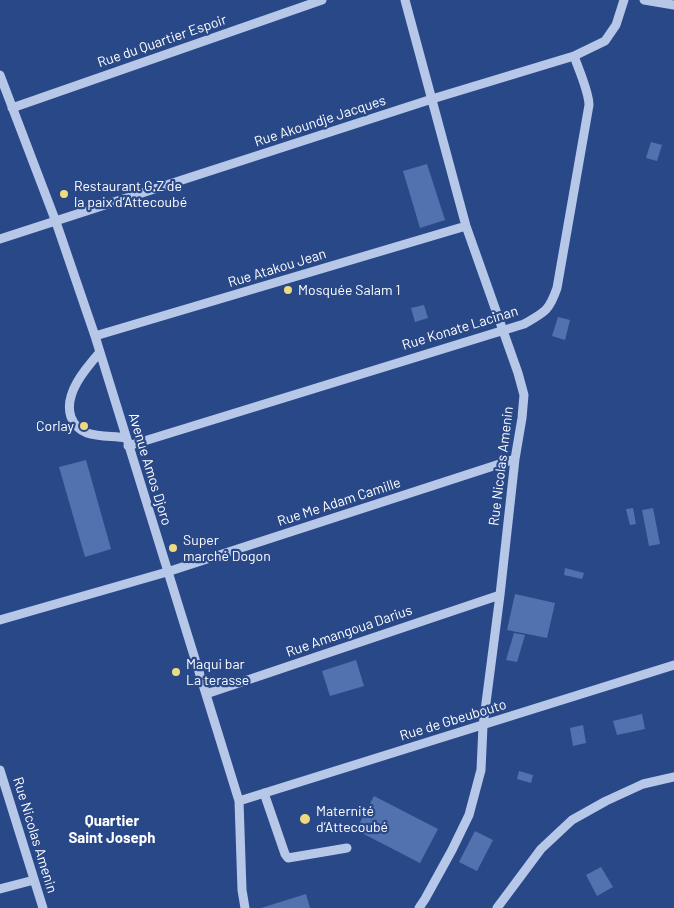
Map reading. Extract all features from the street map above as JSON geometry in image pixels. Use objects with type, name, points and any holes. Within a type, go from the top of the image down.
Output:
[{"type":"street","name":"Rue du Quartier Espoir","points":[[12,108],[322,0]]},
{"type":"street","name":"Rue Nicolas Amenin","points":[[405,0],[466,226],[524,394],[522,418],[514,459],[500,595],[483,726],[481,770],[468,815],[452,850],[419,908]]},
{"type":"street","name":"Rue Akoundje Jacques","points":[[0,239],[432,99],[574,56],[605,41],[616,25],[624,0]]},
{"type":"street","points":[[644,0],[674,5]]},
{"type":"street","name":"Rue Konate Lacinan","points":[[127,442],[524,324],[551,306],[557,288],[589,106],[587,90],[583,84],[574,56]]},
{"type":"street","name":"Avenue Amos Djoro","points":[[0,76],[56,222],[95,336],[167,572],[240,801],[242,890],[245,908]]},
{"type":"street","name":"Rue Atakou Jean","points":[[95,336],[466,226]]},
{"type":"street","points":[[100,352],[82,373],[70,400],[69,411],[74,425],[86,433],[127,442]]},
{"type":"street","name":"Rue Me Adam Camille","points":[[0,620],[167,572],[514,459]]},
{"type":"street","name":"Rue Amangoua Darius","points":[[206,694],[500,595]]},
{"type":"street","name":"Rue de Gbeubouto","points":[[240,801],[674,665]]},
{"type":"street","name":"Rue Nicolas Amenin","points":[[0,770],[43,908]]},
{"type":"street","points":[[497,908],[541,849],[572,820],[606,801],[643,784],[674,777]]},
{"type":"street","points":[[264,793],[288,858],[347,848]]},
{"type":"street","points":[[0,889],[34,880]]},
{"type":"building","points":[[651,142],[662,145],[657,161],[646,158]]},
{"type":"building","points":[[427,164],[445,220],[420,228],[403,171]]},
{"type":"building","points":[[424,305],[428,318],[415,322],[411,308]]},
{"type":"building","points":[[558,317],[570,320],[565,340],[552,336]]},
{"type":"building","points":[[86,460],[111,549],[85,557],[59,467]]},
{"type":"building","points":[[633,508],[636,524],[630,525],[626,509]]},
{"type":"building","points":[[653,508],[660,544],[649,546],[642,510]]},
{"type":"building","points":[[565,568],[584,573],[582,579],[564,575]]},
{"type":"building","points":[[515,594],[555,603],[547,638],[507,630]]},
{"type":"building","points":[[514,633],[525,635],[517,662],[506,660]]},
{"type":"building","points":[[356,660],[364,686],[330,696],[322,671]]},
{"type":"building","points":[[642,714],[645,729],[617,735],[613,721]]},
{"type":"building","points":[[583,725],[586,743],[573,746],[570,728]]},
{"type":"building","points":[[519,771],[533,775],[531,783],[517,779]]},
{"type":"building","points":[[374,796],[438,829],[420,863],[356,830]]},
{"type":"building","points":[[475,831],[493,840],[477,871],[459,862]]},
{"type":"building","points":[[601,867],[613,887],[597,896],[586,875]]},
{"type":"building","points":[[306,894],[310,908],[261,908]]},
{"type":"place","name":"Restaurant G.Z de la paix d’Attecoubé","points":[[64,194]]},
{"type":"place","name":"Mosquée Salam 1","points":[[288,290]]},
{"type":"place","name":"Corlay","points":[[84,426]]},
{"type":"place","name":"Super marché Dogon","points":[[173,548]]},
{"type":"place","name":"Maqui bar La terasse","points":[[176,672]]},
{"type":"place","name":"Maternité d’Attecoubé","points":[[305,819]]},
{"type":"district","name":"Quartier Saint Joseph","points":[[112,830]]}]
